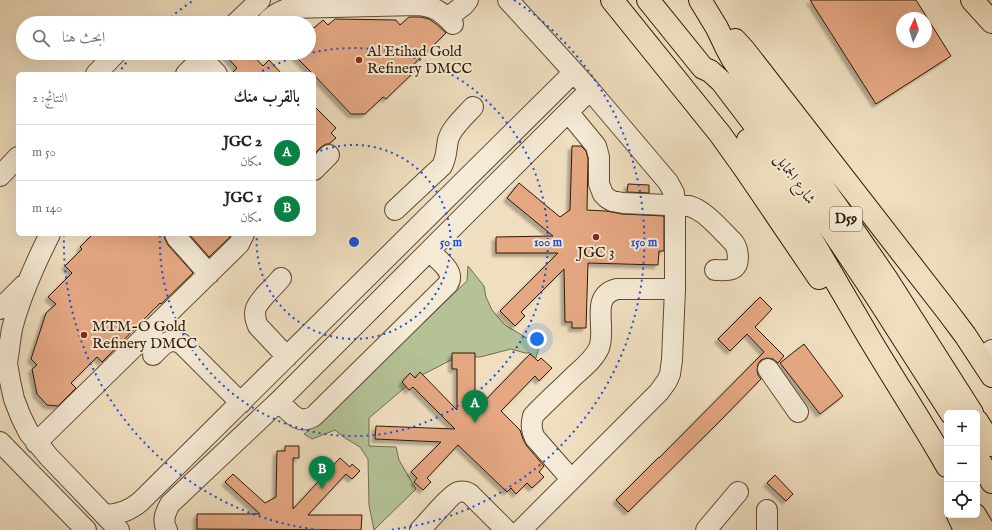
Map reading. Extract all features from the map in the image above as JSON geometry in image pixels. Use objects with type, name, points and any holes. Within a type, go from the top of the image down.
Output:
[{"type":"main road","points":[[612,0],[728,146],[762,193],[841,311],[868,337]]},
{"type":"main road","name":"شارع الجمايل","points":[[648,0],[703,68],[710,71],[722,82],[802,188],[852,259],[949,410]]},
{"type":"main road","name":"شارع الجمايل","points":[[700,0],[717,28],[733,60],[886,278],[970,410]]},
{"type":"main road","points":[[972,0],[992,22]]},
{"type":"main road","points":[[987,0],[992,14]]},
{"type":"main road","points":[[717,28],[728,34],[745,51],[965,335],[986,354],[992,376]]},
{"type":"main road","points":[[703,68],[713,91],[756,151],[795,211],[868,337],[944,461]]},
{"type":"main road","points":[[980,426],[992,445]]},
{"type":"main road","points":[[980,461],[992,482]]},
{"type":"main road","points":[[959,518],[965,530]]},
{"type":"main road","points":[[977,518],[984,530]]},
{"type":"street","points":[[243,16],[260,0]]},
{"type":"street","points":[[274,16],[282,10],[297,7],[425,5],[441,12],[450,21],[468,0]]},
{"type":"street","points":[[508,0],[590,90],[668,182],[674,193],[675,205],[675,289],[672,360],[670,374],[667,381],[659,392],[521,530]]},
{"type":"street","points":[[98,72],[109,60]]},
{"type":"street","points":[[188,72],[200,60]]},
{"type":"street","points":[[209,60],[224,72]]},
{"type":"street","points":[[105,515],[127,512],[140,502],[574,72]]},
{"type":"street","points":[[167,530],[164,519],[170,504],[279,401],[590,90]]},
{"type":"street","points":[[395,210],[442,166],[450,134],[473,107]]},
{"type":"street","points":[[568,112],[596,146],[600,157],[599,184],[603,194],[607,198],[617,202],[694,207],[701,211],[731,240],[736,246],[737,264],[730,270],[715,270]]},
{"type":"street","points":[[316,168],[328,155]]},
{"type":"street","points":[[445,157],[456,155],[461,158],[466,162],[471,174]]},
{"type":"street","points":[[49,236],[22,297],[6,325],[4,356],[14,399],[29,434],[36,443],[119,530]]},
{"type":"street","points":[[176,236],[209,274]]},
{"type":"street","points":[[36,443],[209,274],[239,244],[243,236]]},
{"type":"street","points":[[279,401],[296,418],[300,420],[305,420],[314,416],[448,284],[451,278],[449,271],[429,251]]},
{"type":"street","points":[[281,278],[258,302],[255,314],[258,326],[287,357]]},
{"type":"street","points":[[0,309],[28,281]]},
{"type":"street","points":[[571,480],[535,438],[531,424],[533,416],[588,363],[597,351],[602,337],[601,302],[605,295],[610,291],[617,289],[675,289]]},
{"type":"street","points":[[153,355],[167,342],[175,340],[179,342],[241,403]]},
{"type":"street","points":[[768,369],[798,412]]},
{"type":"street","points":[[0,442],[86,530]]},
{"type":"street","points":[[420,530],[451,497],[458,492],[463,492],[470,494],[506,530]]},
{"type":"street","points":[[706,530],[738,492]]},
{"type":"green space","points":[[468,266],[484,286],[486,297],[492,310],[505,325],[525,337],[540,343],[536,358],[530,353],[511,349],[480,357],[457,357],[416,378],[369,418],[369,446],[396,447],[399,460],[416,489],[374,530],[369,505],[368,459],[360,447],[335,430],[312,439],[304,434],[317,424],[467,281]]},
{"type":"building","points":[[810,0],[916,0],[924,12],[896,12],[896,48],[932,48],[932,26],[951,56],[876,104]]},
{"type":"building","name":"Al Etihad Gold Refinery DMCC","points":[[409,17],[421,17],[429,19],[446,33],[412,66],[416,70],[386,99],[383,97],[365,114],[351,114],[316,77],[316,72],[311,72],[299,60],[316,60],[316,26],[323,20],[328,25],[335,19],[396,20],[400,25]]},
{"type":"building","points":[[230,60],[257,60],[263,66],[269,60],[280,72],[233,72],[237,68]]},
{"type":"building","points":[[316,108],[336,128],[331,133],[336,138],[329,144],[321,147],[316,152]]},
{"type":"building","name":"JGC 3","points":[[572,146],[581,146],[586,151],[588,159],[587,210],[622,214],[664,216],[664,251],[659,251],[658,265],[588,263],[586,328],[572,328],[572,322],[565,322],[564,269],[521,312],[525,316],[515,326],[500,311],[558,253],[496,253],[496,237],[553,236],[507,198],[519,183],[560,217],[570,210]]},
{"type":"building","points":[[628,184],[649,185],[649,193],[627,192]]},
{"type":"building","name":"MTM-O Gold Refinery DMCC","points":[[91,236],[164,236],[168,245],[193,273],[161,304],[160,303],[102,362],[97,357],[71,383],[76,388],[58,406],[47,405],[37,394],[32,369],[37,365],[31,359],[46,313],[56,304],[48,297],[72,273],[65,266],[82,249],[80,247]]},
{"type":"building","points":[[191,236],[230,236],[230,237],[209,257]]},
{"type":"building","points":[[760,297],[772,309],[755,327],[784,356],[778,363],[773,359],[767,358],[761,360],[758,364],[757,370],[761,379],[628,512],[616,500],[764,352],[747,334],[730,351],[718,339]]},
{"type":"building","points":[[804,344],[843,396],[820,414],[780,363]]},
{"type":"building","points":[[452,353],[475,353],[475,411],[530,354],[538,361],[541,358],[552,368],[539,381],[535,376],[501,411],[520,430],[526,445],[544,466],[539,472],[544,477],[532,488],[527,483],[516,494],[511,488],[507,492],[458,445],[427,478],[431,482],[423,490],[414,482],[417,478],[411,472],[441,442],[375,439],[376,426],[455,429],[413,387],[409,390],[402,382],[410,373],[415,378],[420,372],[457,410],[457,369],[452,369]]},
{"type":"building","points":[[285,446],[299,446],[299,458],[293,458],[293,509],[340,458],[350,467],[352,464],[360,471],[352,479],[346,474],[308,515],[362,515],[361,530],[197,529],[197,514],[260,514],[225,482],[233,474],[265,503],[276,497],[277,451],[285,451]]},
{"type":"building","points":[[775,475],[793,494],[786,501],[767,483]]},
{"type":"place","name":"Al Etihad Gold Refinery DMCC","points":[[359,60]]},
{"type":"place","name":"JGC 3","points":[[596,237]]},
{"type":"place","name":"MTM-O Gold Refinery DMCC","points":[[84,335]]},
{"type":"place","name":"JGC 2","points":[[475,423]]},
{"type":"place","name":"JGC 1","points":[[322,489]]}]
